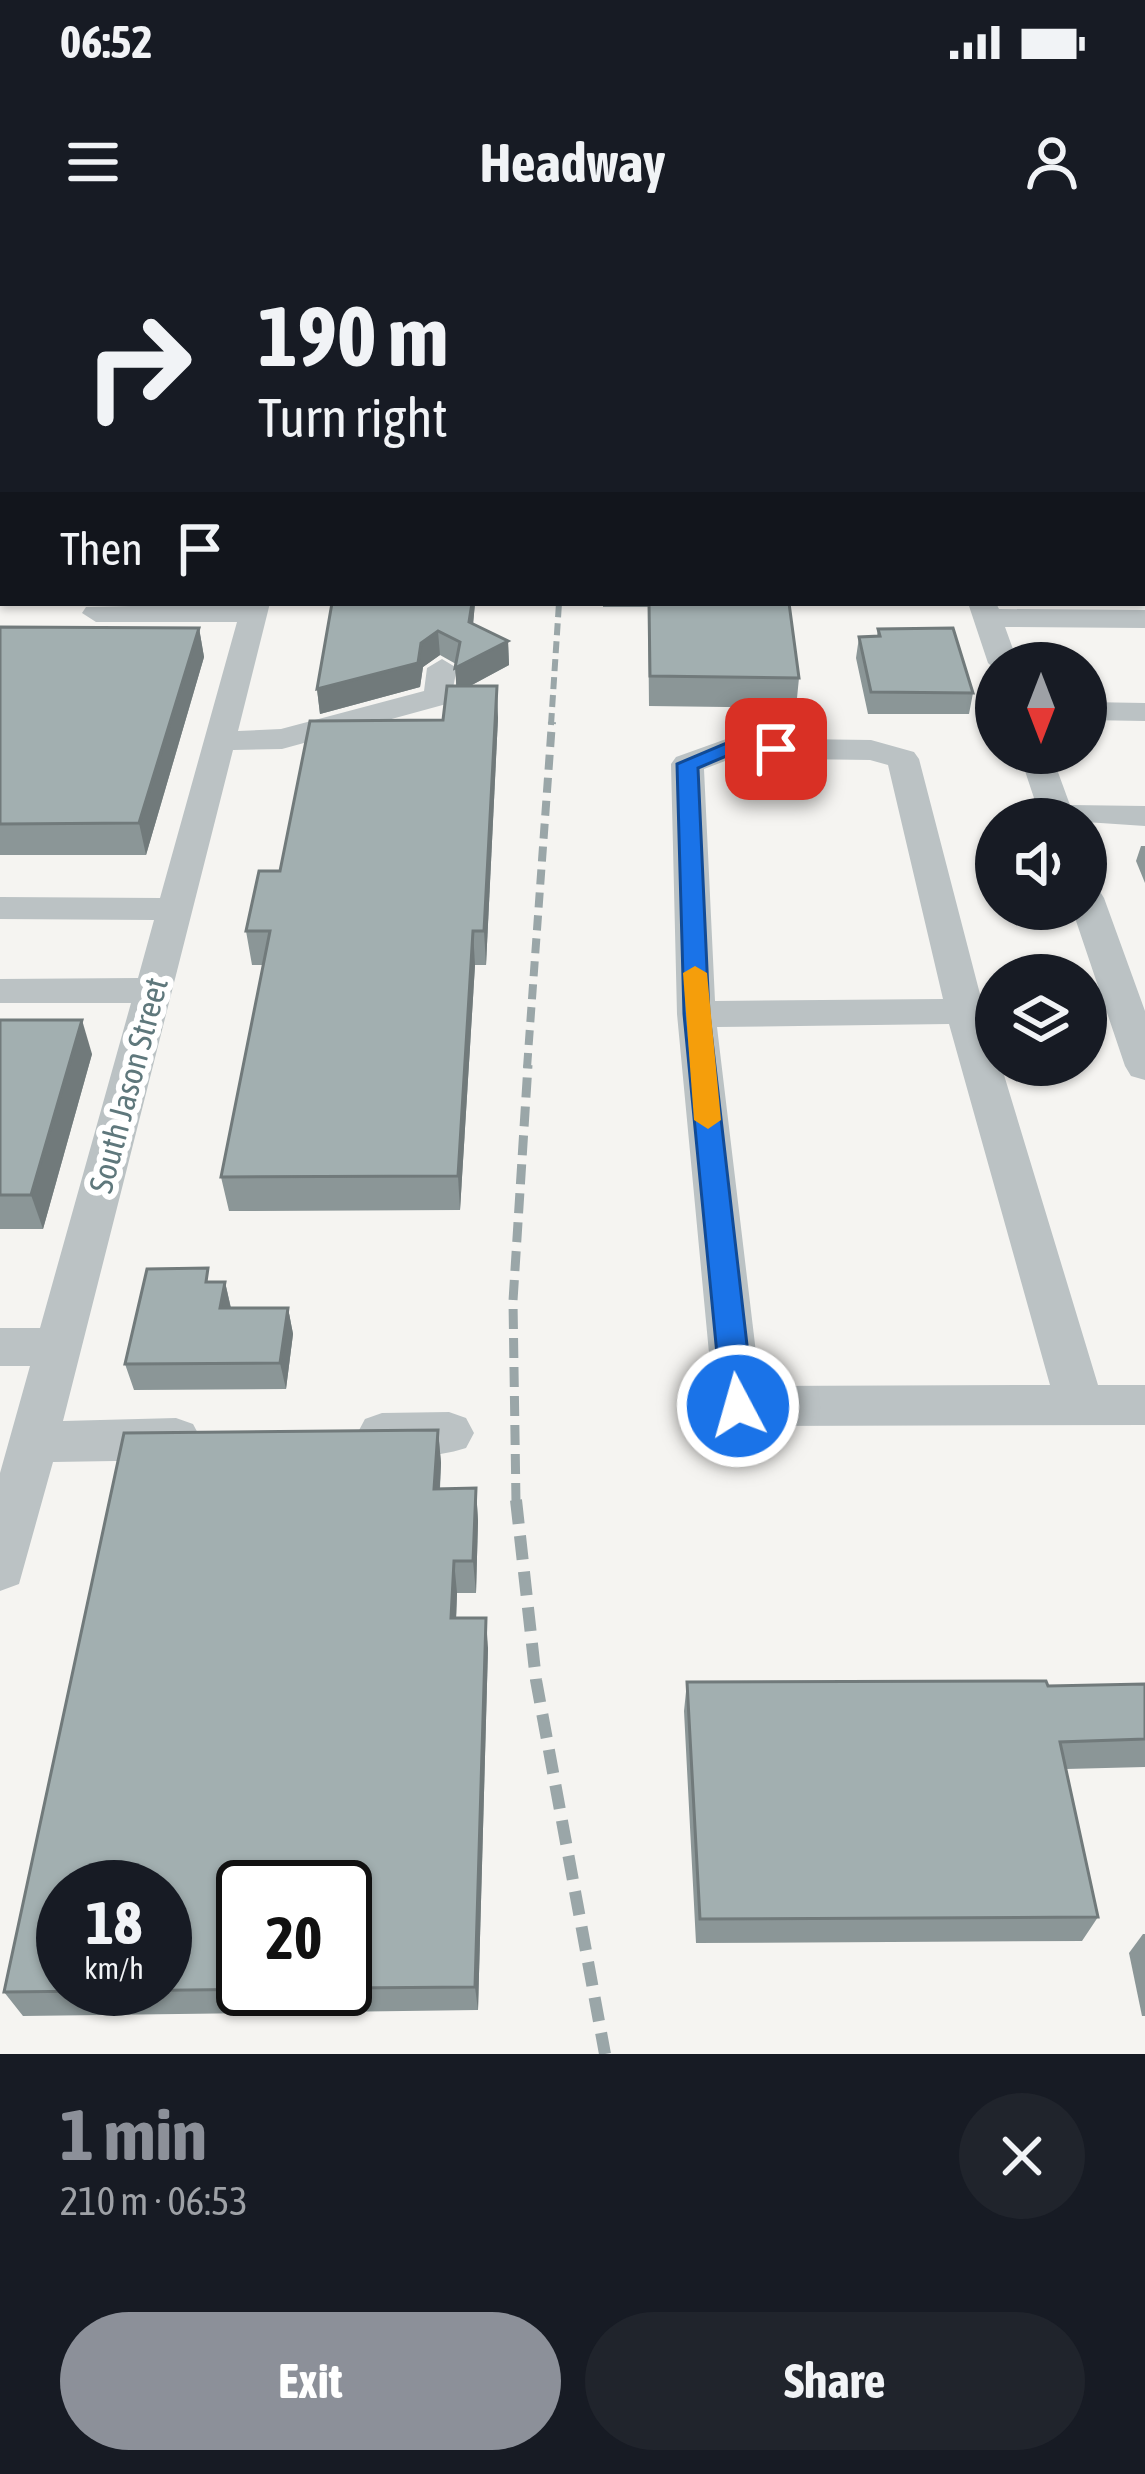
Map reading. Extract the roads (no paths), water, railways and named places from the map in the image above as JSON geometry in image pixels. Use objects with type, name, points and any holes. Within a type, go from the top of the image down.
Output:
[{"type":"street","points":[[96,613],[255,608]]},
{"type":"street","name":"South Jason Street","points":[[0,1567],[255,608]]},
{"type":"street","points":[[996,642],[985,611],[1145,620]]},
{"type":"street","points":[[220,741],[282,739],[439,696],[442,668]]},
{"type":"street","points":[[1107,711],[1145,712]]},
{"type":"street","points":[[975,992],[903,759],[871,750],[729,748],[687,764],[696,1014],[738,1406],[1145,1405]]},
{"type":"street","points":[[1107,816],[1145,816]]},
{"type":"street","points":[[0,908],[175,909]]},
{"type":"street","points":[[1107,955],[1145,955]]},
{"type":"street","points":[[1107,958],[1145,1066]]},
{"type":"street","points":[[0,992],[153,990]]},
{"type":"street","points":[[696,1014],[975,1011]]},
{"type":"street","points":[[1107,1011],[1126,1011]]},
{"type":"street","points":[[1000,1086],[1080,1405]]},
{"type":"street","points":[[0,1347],[58,1347]]},
{"type":"street","points":[[334,1436],[449,1433]]},
{"type":"street","points":[[33,1442],[218,1438]]},
{"type":"railway","points":[[551,725],[559,606]]},
{"type":"railway","points":[[527,1068],[552,722]]},
{"type":"railway","points":[[516,1503],[513,1301],[528,1065]]},
{"type":"railway","points":[[516,1500],[536,1680],[605,2054]]}]
